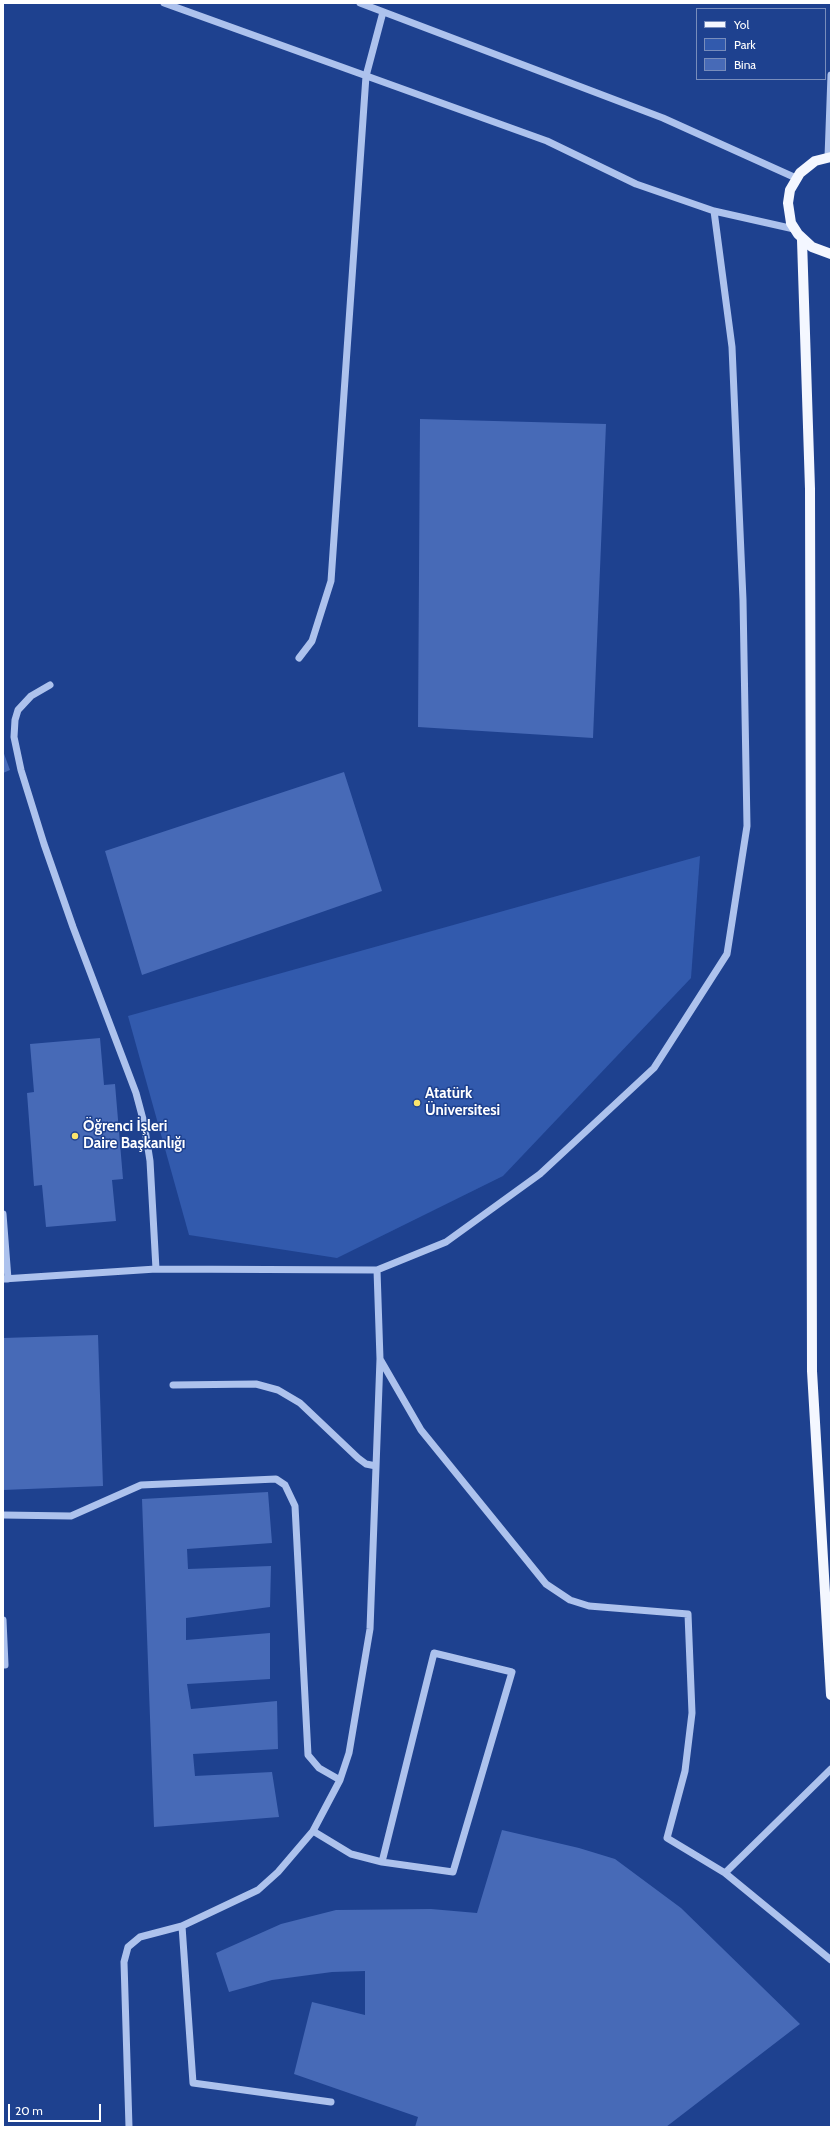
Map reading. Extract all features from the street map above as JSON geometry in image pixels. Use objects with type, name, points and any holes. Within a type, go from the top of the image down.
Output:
[{"type":"main road","points":[[829,157],[810,165],[796,178],[790,190],[788,203],[789,217],[794,229],[802,240],[812,247],[831,254]]},
{"type":"main road","points":[[802,240],[810,489],[812,1371],[831,1695]]},
{"type":"street","points":[[164,3],[547,141],[636,184],[714,211],[794,229]]},
{"type":"street","points":[[360,3],[663,118],[796,178]]},
{"type":"street","points":[[299,658],[312,641],[331,581],[366,76],[383,12]]},
{"type":"street","points":[[829,157],[831,75]]},
{"type":"street","points":[[3,1214],[6,1279],[156,1269],[377,1270],[446,1242],[540,1174],[654,1068],[727,954],[747,818],[744,600],[732,346],[714,211]]},
{"type":"street","points":[[50,685],[31,696],[18,710],[15,720],[14,737],[22,770],[44,844],[73,927],[136,1093],[144,1123],[150,1161],[156,1269]]},
{"type":"street","points":[[129,2127],[124,1962],[128,1947],[140,1937],[182,1926],[258,1890],[296,1853],[313,1831],[340,1780],[348,1753],[370,1629],[380,1359],[377,1270]]},
{"type":"street","points":[[380,1359],[421,1430],[546,1584],[570,1600],[589,1606],[688,1614],[692,1713],[685,1771],[667,1838],[725,1873],[831,1960]]},
{"type":"street","points":[[174,1385],[256,1384],[278,1390],[300,1403],[358,1458],[366,1464],[376,1466]]},
{"type":"street","points":[[3,1515],[71,1516],[141,1485],[276,1479],[285,1485],[295,1506],[308,1755],[319,1768],[340,1780]]},
{"type":"street","points":[[3,1620],[5,1665],[3,1665]]},
{"type":"street","points":[[313,1831],[351,1854],[382,1862],[453,1872],[512,1672],[434,1654],[382,1862]]},
{"type":"street","points":[[725,1873],[831,1769]]},
{"type":"street","points":[[182,1926],[194,2082],[331,2102]]},
{"type":"green space","points":[[700,856],[691,978],[503,1176],[337,1258],[189,1235],[128,1016]]},
{"type":"building","points":[[420,419],[606,424],[593,738],[418,727]]},
{"type":"building","points":[[3,751],[10,770],[3,773]]},
{"type":"building","points":[[344,772],[382,891],[142,975],[105,851]]},
{"type":"building","name":"Öğrenci İşleri Daire Başkanlığı","points":[[100,1038],[104,1085],[115,1084],[123,1179],[112,1180],[116,1221],[46,1227],[42,1185],[34,1186],[27,1093],[34,1092],[30,1044]]},
{"type":"building","points":[[98,1335],[103,1486],[3,1490],[3,1338]]},
{"type":"building","points":[[268,1492],[272,1543],[187,1549],[188,1569],[271,1566],[270,1607],[186,1618],[186,1640],[270,1633],[270,1679],[187,1684],[191,1709],[277,1701],[278,1749],[193,1754],[195,1776],[272,1772],[279,1817],[154,1827],[142,1499]]},
{"type":"building","points":[[502,1830],[579,1848],[615,1859],[681,1908],[800,2024],[666,2127],[415,2127],[418,2117],[294,2074],[312,2002],[365,2015],[365,1971],[332,1972],[272,1980],[229,1992],[216,1953],[281,1924],[336,1910],[431,1909],[477,1913]]},
{"type":"place","name":"Atatürk Üniversitesi","points":[[417,1103]]},
{"type":"place","name":"Öğrenci İşleri Daire Başkanlığı","points":[[75,1136]]}]
